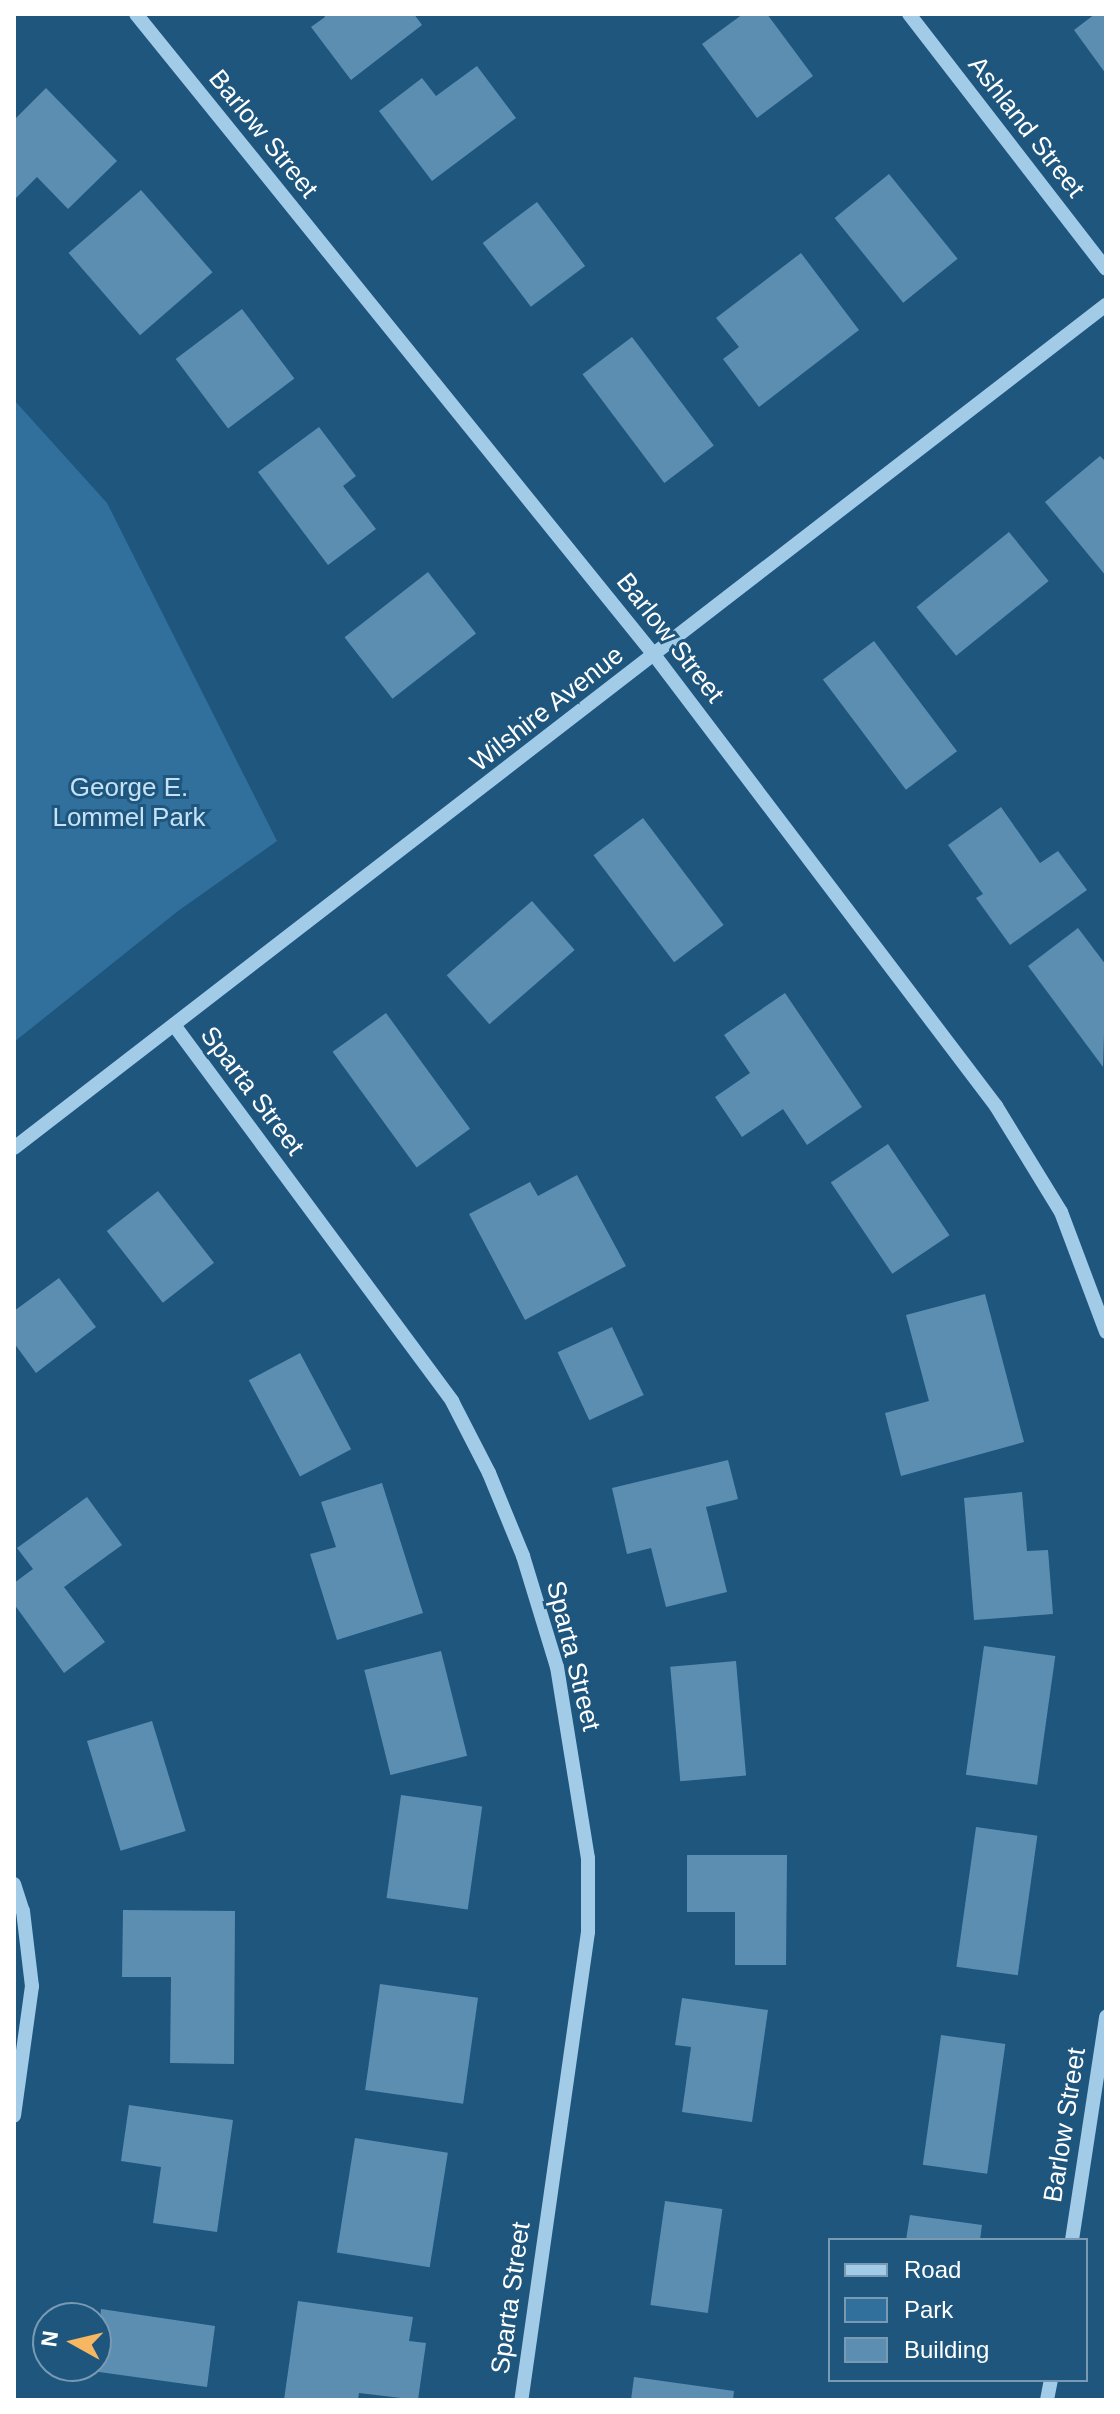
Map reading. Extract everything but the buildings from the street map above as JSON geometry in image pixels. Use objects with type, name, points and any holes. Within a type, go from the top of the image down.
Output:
[{"type":"street","name":"Barlow Street","points":[[136,14],[655,656],[996,1106],[1061,1212],[1106,1332]]},
{"type":"street","name":"Ashland Street","points":[[909,14],[1106,269]]},
{"type":"street","name":"Wilshire Avenue","points":[[14,1148],[1106,305]]},
{"type":"street","name":"Sparta Street","points":[[174,1025],[452,1401],[489,1473],[523,1556],[557,1667],[588,1858],[588,1932],[521,2400]]},
{"type":"street","points":[[14,1884],[23,1911],[32,1986],[14,2116]]},
{"type":"street","name":"Barlow Street","points":[[1072,2238],[1106,2017]]},
{"type":"green space","name":"George E. Lommel Park","points":[[14,400],[107,503],[277,841],[178,911],[14,1042]]}]
